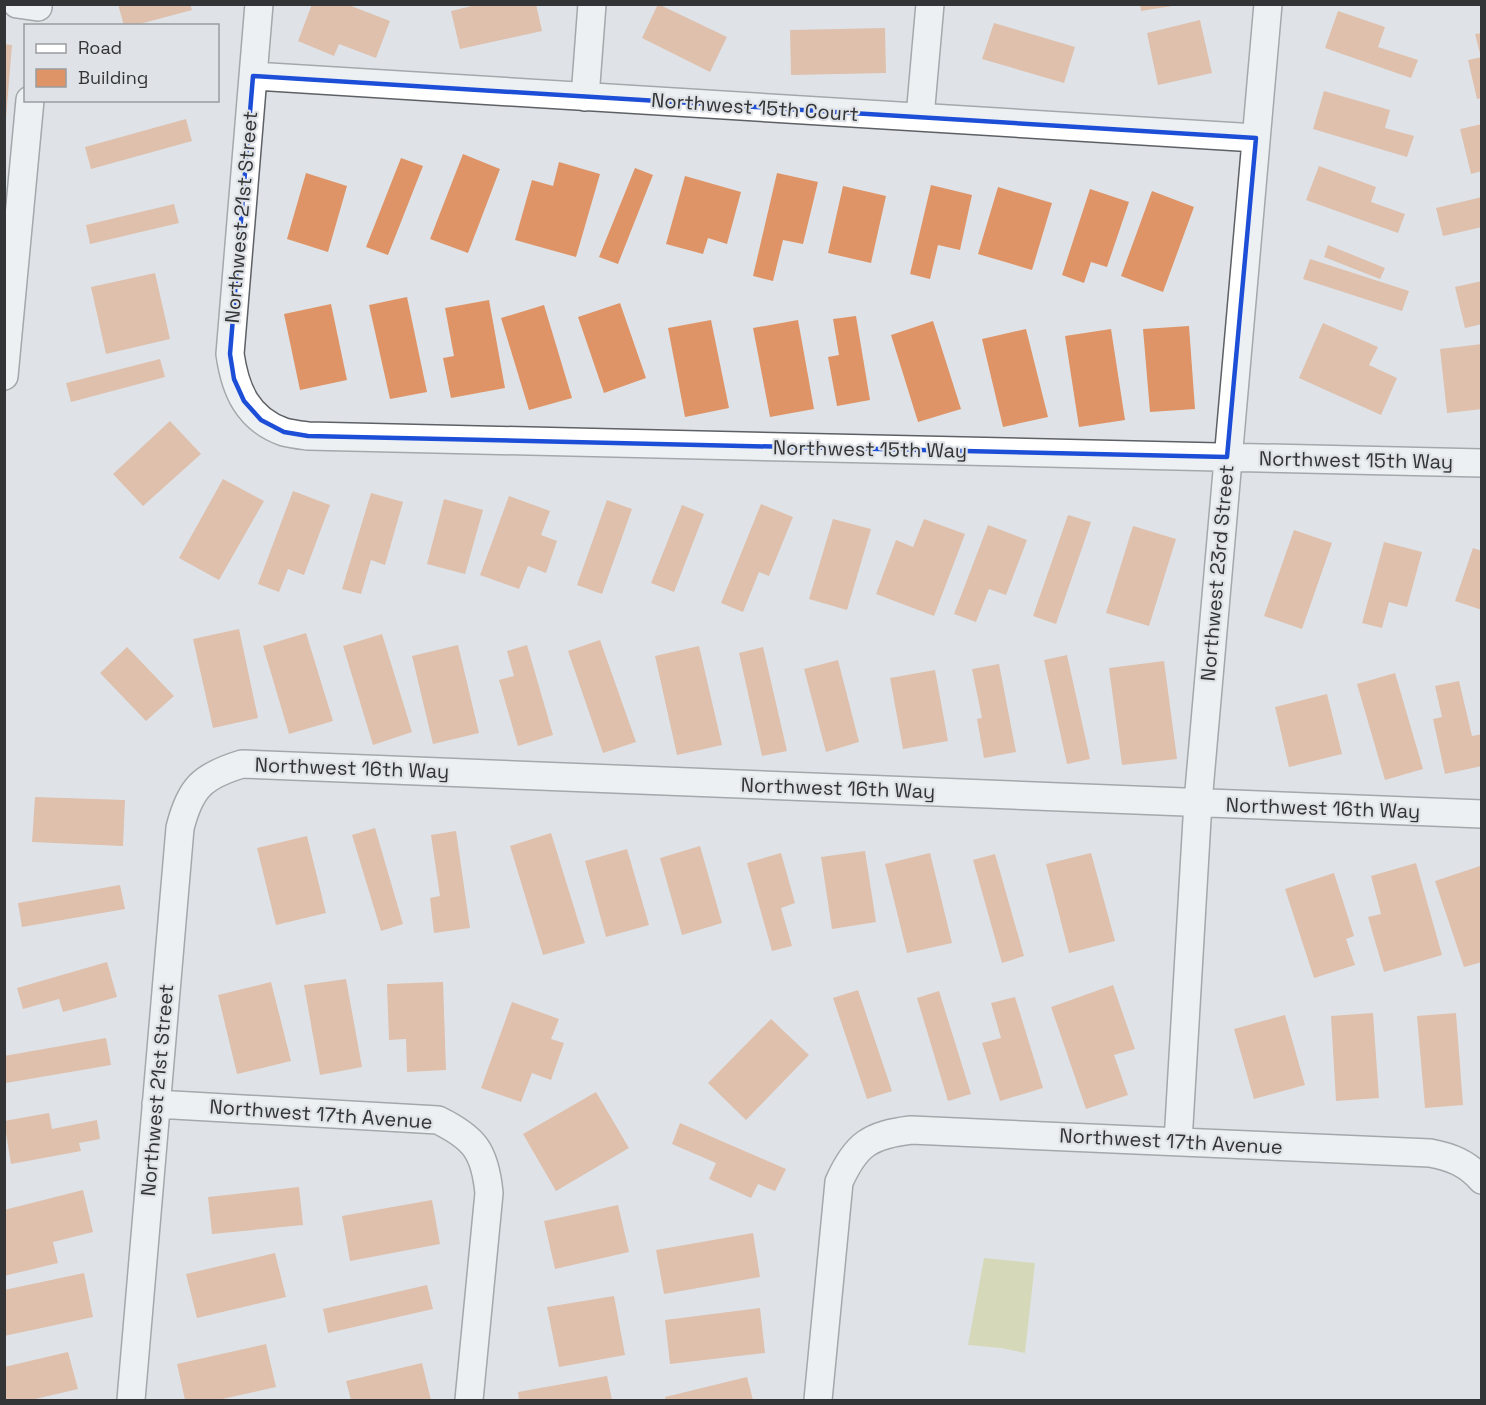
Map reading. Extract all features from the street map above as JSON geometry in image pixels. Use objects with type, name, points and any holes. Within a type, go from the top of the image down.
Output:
[{"type":"street","name":"Northwest 21st Street","points":[[259,4],[230,354],[234,379],[244,401],[261,420]]},
{"type":"street","points":[[585,97],[592,4]]},
{"type":"street","points":[[920,117],[930,4]]},
{"type":"street","name":"Northwest 23rd Street","points":[[1178,1142],[1198,802],[1268,4]]},
{"type":"street","name":"Northwest 15th Court","points":[[253,76],[1256,138]]},
{"type":"street","points":[[4,376],[30,102]]},
{"type":"street","name":"Northwest 15th Way","points":[[261,420],[284,432],[308,436],[1482,463]]},
{"type":"street","name":"Northwest 16th Way","points":[[199,785],[219,771],[242,764],[1482,814]]},
{"type":"street","name":"Northwest 21st Street","points":[[130,1401],[180,828],[186,804],[199,785]]},
{"type":"street","name":"Northwest 17th Avenue","points":[[156,1104],[438,1120],[459,1131],[476,1147],[486,1169],[489,1193],[469,1401]]},
{"type":"street","name":"Northwest 17th Avenue","points":[[818,1401],[839,1182],[849,1160],[866,1143],[887,1133],[911,1130],[1430,1153],[1454,1158],[1478,1175]]},
{"type":"highlighted area","points":[[253,76],[1256,138],[1227,457],[308,436],[284,432],[261,420],[244,401],[234,379],[230,354]]},
{"type":"green space","points":[[984,1258],[1035,1263],[1025,1353],[968,1345]]},
{"type":"building","points":[[118,4],[190,4],[192,10],[140,24],[123,24]]},
{"type":"building","points":[[312,4],[346,4],[390,21],[376,58],[339,44],[334,56],[298,41]]},
{"type":"building","points":[[480,4],[536,4],[542,31],[460,49],[451,11]]},
{"type":"building","points":[[658,4],[727,37],[710,72],[642,38]]},
{"type":"building","points":[[1140,4],[1172,4],[1172,6],[1141,11]]},
{"type":"building","points":[[1338,11],[1385,27],[1378,47],[1418,60],[1411,78],[1325,48]]},
{"type":"building","points":[[1200,20],[1212,73],[1158,85],[1147,33]]},
{"type":"building","points":[[994,23],[1075,47],[1064,83],[982,59]]},
{"type":"building","points":[[885,28],[886,73],[791,75],[790,30]]},
{"type":"building","points":[[1482,33],[1482,56],[1481,57],[1475,34]]},
{"type":"building","points":[[4,44],[12,45],[6,118],[4,118]]},
{"type":"building","points":[[1482,57],[1482,98],[1477,99],[1468,60]]},
{"type":"building","points":[[1324,91],[1390,110],[1385,128],[1414,136],[1407,157],[1313,129]]},
{"type":"building","points":[[186,119],[192,141],[91,169],[85,147]]},
{"type":"building","points":[[1482,124],[1482,171],[1471,174],[1460,129]]},
{"type":"building","points":[[463,154],[500,169],[468,253],[430,239]]},
{"type":"building","points":[[401,158],[423,166],[388,255],[366,247]]},
{"type":"building","points":[[559,162],[600,174],[576,257],[515,240],[532,180],[553,186]]},
{"type":"building","points":[[1319,166],[1376,187],[1371,202],[1405,214],[1398,233],[1306,200]]},
{"type":"building","points":[[635,168],[653,175],[618,264],[599,257]]},
{"type":"building","points":[[306,173],[347,186],[328,252],[287,239]]},
{"type":"building","points":[[777,173],[818,182],[803,244],[783,240],[773,281],[753,276]]},
{"type":"building","points":[[685,176],[741,192],[727,244],[708,238],[703,254],[666,244]]},
{"type":"building","points":[[931,185],[972,195],[960,250],[938,245],[930,279],[910,274]]},
{"type":"building","points":[[843,186],[886,196],[871,263],[828,253]]},
{"type":"building","points":[[998,187],[1052,203],[1032,270],[978,254]]},
{"type":"building","points":[[1090,189],[1129,202],[1107,267],[1091,262],[1084,283],[1062,275]]},
{"type":"building","points":[[1152,191],[1194,207],[1163,292],[1121,276]]},
{"type":"building","points":[[1482,197],[1482,227],[1443,236],[1436,208]]},
{"type":"building","points":[[174,204],[179,223],[90,244],[86,225]]},
{"type":"building","points":[[1328,245],[1385,268],[1380,279],[1324,257]]},
{"type":"building","points":[[1310,259],[1409,291],[1402,311],[1303,279]]},
{"type":"building","points":[[155,273],[170,339],[106,354],[91,287]]},
{"type":"building","points":[[1482,281],[1482,324],[1465,328],[1455,287]]},
{"type":"building","points":[[407,297],[427,392],[390,399],[369,305]]},
{"type":"building","points":[[489,300],[505,388],[451,398],[443,358],[454,356],[445,308]]},
{"type":"building","points":[[620,303],[646,378],[604,393],[578,317]]},
{"type":"building","points":[[331,304],[347,380],[300,390],[284,314]]},
{"type":"building","points":[[544,305],[572,398],[529,410],[501,318]]},
{"type":"building","points":[[856,316],[870,400],[837,406],[828,357],[839,355],[833,319]]},
{"type":"building","points":[[711,320],[729,408],[685,417],[668,328]]},
{"type":"building","points":[[798,320],[814,409],[770,417],[753,328]]},
{"type":"building","points":[[933,321],[961,409],[918,422],[891,335]]},
{"type":"building","points":[[1323,323],[1378,347],[1369,365],[1397,378],[1381,415],[1299,378]]},
{"type":"building","points":[[1189,326],[1195,409],[1150,412],[1143,329]]},
{"type":"building","points":[[1026,329],[1048,417],[1003,427],[982,339]]},
{"type":"building","points":[[1111,329],[1125,420],[1079,427],[1065,336]]},
{"type":"building","points":[[1482,344],[1482,409],[1447,413],[1440,349]]},
{"type":"building","points":[[160,359],[165,377],[71,402],[66,383]]},
{"type":"building","points":[[170,421],[201,454],[143,506],[113,474]]},
{"type":"building","points":[[223,479],[264,501],[219,580],[179,558]]},
{"type":"building","points":[[293,491],[330,505],[304,575],[288,569],[279,592],[258,584]]},
{"type":"building","points":[[371,493],[403,502],[385,565],[371,560],[361,594],[342,589]]},
{"type":"building","points":[[509,496],[550,511],[541,535],[557,541],[546,573],[528,566],[519,589],[480,575]]},
{"type":"building","points":[[444,499],[483,510],[465,574],[427,564]]},
{"type":"building","points":[[607,500],[632,509],[602,594],[577,585]]},
{"type":"building","points":[[761,504],[793,517],[769,576],[759,572],[743,612],[721,603]]},
{"type":"building","points":[[682,505],[704,514],[674,592],[651,583]]},
{"type":"building","points":[[1068,515],[1091,522],[1056,624],[1033,616]]},
{"type":"building","points":[[833,519],[871,529],[847,610],[809,599]]},
{"type":"building","points":[[924,519],[965,534],[934,616],[876,594],[896,540],[913,547]]},
{"type":"building","points":[[988,525],[1027,540],[1006,595],[989,589],[976,622],[954,614]]},
{"type":"building","points":[[1133,526],[1176,539],[1149,626],[1106,613]]},
{"type":"building","points":[[1294,530],[1332,543],[1302,629],[1264,616]]},
{"type":"building","points":[[1384,542],[1422,552],[1407,607],[1389,602],[1382,628],[1362,623]]},
{"type":"building","points":[[1473,548],[1482,551],[1482,610],[1455,601]]},
{"type":"building","points":[[239,629],[258,718],[213,728],[193,639]]},
{"type":"building","points":[[306,633],[333,721],[289,734],[263,646]]},
{"type":"building","points":[[382,634],[412,732],[373,745],[343,646]]},
{"type":"building","points":[[600,640],[636,742],[603,753],[568,651]]},
{"type":"building","points":[[458,645],[479,733],[433,744],[412,656]]},
{"type":"building","points":[[527,645],[553,735],[518,746],[499,680],[514,676],[507,651]]},
{"type":"building","points":[[699,646],[722,745],[677,755],[655,656]]},
{"type":"building","points":[[127,647],[174,696],[146,721],[100,673]]},
{"type":"building","points":[[763,647],[787,751],[762,756],[739,653]]},
{"type":"building","points":[[1067,655],[1090,759],[1067,764],[1044,660]]},
{"type":"building","points":[[838,660],[859,742],[826,752],[804,669]]},
{"type":"building","points":[[1164,661],[1177,759],[1122,765],[1109,668]]},
{"type":"building","points":[[999,664],[1016,752],[984,758],[977,719],[982,718],[972,669]]},
{"type":"building","points":[[935,670],[948,741],[903,749],[890,678]]},
{"type":"building","points":[[1395,673],[1423,769],[1385,780],[1357,684]]},
{"type":"building","points":[[1459,681],[1472,736],[1482,734],[1482,766],[1445,774],[1433,719],[1442,717],[1435,686]]},
{"type":"building","points":[[1327,694],[1342,754],[1289,767],[1275,707]]},
{"type":"building","points":[[35,797],[125,800],[123,846],[32,842]]},
{"type":"building","points":[[375,828],[403,924],[381,931],[352,835]]},
{"type":"building","points":[[456,831],[470,928],[434,933],[430,898],[440,896],[431,835]]},
{"type":"building","points":[[551,833],[585,943],[543,955],[510,846]]},
{"type":"building","points":[[307,836],[326,913],[276,925],[257,848]]},
{"type":"building","points":[[700,846],[722,923],[682,935],[660,858]]},
{"type":"building","points":[[627,849],[649,925],[606,937],[585,861]]},
{"type":"building","points":[[865,851],[876,922],[832,929],[821,857]]},
{"type":"building","points":[[781,853],[795,903],[781,908],[792,946],[772,951],[747,863]]},
{"type":"building","points":[[930,853],[952,943],[907,953],[885,864]]},
{"type":"building","points":[[1091,853],[1115,941],[1069,953],[1046,864]]},
{"type":"building","points":[[995,854],[1024,956],[1002,963],[973,860]]},
{"type":"building","points":[[1416,863],[1442,955],[1384,972],[1368,917],[1381,914],[1371,876]]},
{"type":"building","points":[[1480,866],[1482,871],[1482,962],[1464,967],[1435,881]]},
{"type":"building","points":[[1334,873],[1354,936],[1346,939],[1355,965],[1314,978],[1285,889]]},
{"type":"building","points":[[120,885],[125,909],[22,927],[18,903]]},
{"type":"building","points":[[107,962],[117,997],[63,1012],[59,999],[23,1009],[17,988]]},
{"type":"building","points":[[346,979],[362,1067],[320,1075],[304,985]]},
{"type":"building","points":[[271,982],[291,1061],[237,1074],[218,995]]},
{"type":"building","points":[[443,982],[446,1070],[407,1072],[406,1039],[389,1040],[387,984]]},
{"type":"building","points":[[1113,985],[1135,1049],[1114,1055],[1128,1095],[1086,1109],[1051,1007]]},
{"type":"building","points":[[858,990],[892,1091],[867,1099],[833,998]]},
{"type":"building","points":[[939,991],[971,1094],[948,1101],[917,998]]},
{"type":"building","points":[[1015,997],[1043,1088],[1000,1101],[982,1043],[1001,1038],[991,1003]]},
{"type":"building","points":[[512,1002],[559,1019],[551,1039],[564,1043],[551,1080],[532,1073],[521,1102],[481,1088]]},
{"type":"building","points":[[1373,1013],[1379,1098],[1336,1101],[1331,1016]]},
{"type":"building","points":[[1456,1013],[1463,1105],[1425,1108],[1417,1016]]},
{"type":"building","points":[[1285,1015],[1305,1085],[1254,1099],[1234,1029]]},
{"type":"building","points":[[771,1019],[809,1055],[746,1120],[708,1083]]},
{"type":"building","points":[[106,1038],[111,1065],[6,1083],[4,1056]]},
{"type":"building","points":[[596,1092],[629,1148],[556,1191],[523,1134]]},
{"type":"building","points":[[49,1113],[52,1129],[97,1120],[100,1139],[79,1143],[81,1151],[11,1164],[4,1121]]},
{"type":"building","points":[[680,1123],[786,1169],[775,1191],[758,1184],[751,1198],[709,1179],[716,1163],[672,1144]]},
{"type":"building","points":[[299,1187],[303,1225],[212,1234],[208,1197]]},
{"type":"building","points":[[83,1190],[93,1232],[53,1242],[58,1263],[4,1276],[4,1210]]},
{"type":"building","points":[[432,1200],[440,1244],[350,1261],[342,1216]]},
{"type":"building","points":[[618,1205],[629,1252],[555,1269],[544,1221]]},
{"type":"building","points":[[753,1233],[760,1277],[664,1294],[656,1250]]},
{"type":"building","points":[[275,1253],[286,1297],[197,1318],[186,1274]]},
{"type":"building","points":[[84,1273],[93,1317],[4,1336],[4,1290]]},
{"type":"building","points":[[427,1285],[433,1309],[328,1333],[323,1309]]},
{"type":"building","points":[[614,1296],[625,1355],[559,1367],[547,1307]]},
{"type":"building","points":[[760,1308],[765,1353],[670,1364],[665,1320]]},
{"type":"building","points":[[266,1344],[276,1387],[218,1400],[185,1400],[177,1364]]},
{"type":"building","points":[[68,1352],[78,1389],[31,1400],[4,1400],[4,1367]]},
{"type":"building","points":[[422,1363],[431,1400],[351,1400],[346,1381]]},
{"type":"building","points":[[607,1376],[612,1400],[519,1400],[518,1392]]},
{"type":"building","points":[[747,1377],[753,1400],[666,1400],[665,1397]]}]
